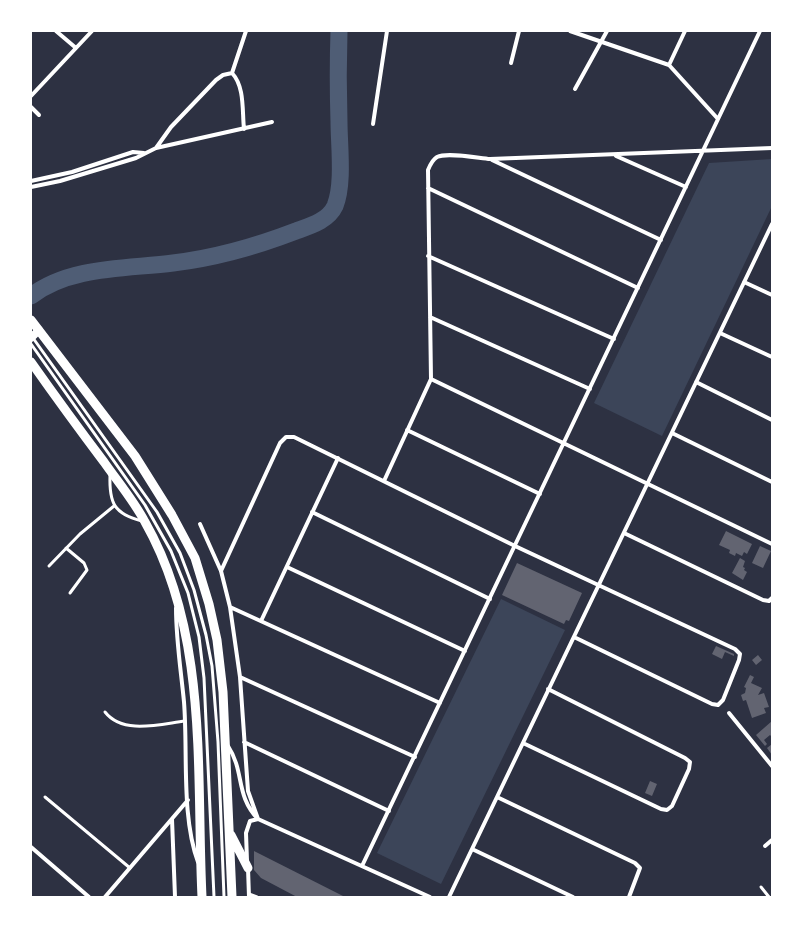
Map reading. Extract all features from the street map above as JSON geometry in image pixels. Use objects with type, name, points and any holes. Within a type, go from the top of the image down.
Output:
[{"type":"main road","points":[[31,320],[33,337],[135,456],[172,515],[195,558],[209,604],[217,640],[224,692],[232,897]]},
{"type":"main road","points":[[31,362],[145,522],[169,572],[182,616],[192,675],[199,788],[202,897]]},
{"type":"main road","points":[[229,830],[248,868]]},
{"type":"street","points":[[56,31],[76,48]]},
{"type":"street","points":[[31,96],[92,31]]},
{"type":"street","points":[[232,74],[246,31]]},
{"type":"street","points":[[373,124],[387,31]]},
{"type":"street","points":[[511,63],[519,31]]},
{"type":"street","points":[[570,31],[669,65],[718,119]]},
{"type":"street","points":[[575,89],[607,31]]},
{"type":"street","points":[[669,65],[685,31]]},
{"type":"street","points":[[362,866],[760,31]]},
{"type":"street","points":[[156,148],[171,127],[216,80],[223,75],[232,74],[238,79],[241,89],[244,129]]},
{"type":"street","points":[[31,107],[40,115]]},
{"type":"street","points":[[31,187],[72,178],[136,158],[156,148],[272,122]]},
{"type":"street","points":[[384,481],[430,379],[428,170],[431,162],[437,157],[445,155],[490,159],[772,148]]},
{"type":"street","points":[[31,181],[72,172],[133,152],[144,153]]},
{"type":"street","points":[[614,155],[686,187]]},
{"type":"street","points":[[490,159],[661,240]]},
{"type":"street","points":[[428,188],[638,288]]},
{"type":"street","points":[[448,897],[744,282],[770,232],[772,224]]},
{"type":"street","points":[[428,256],[614,339]]},
{"type":"street","points":[[744,282],[772,295]]},
{"type":"street","points":[[430,317],[590,389]]},
{"type":"street","points":[[720,333],[772,357]]},
{"type":"street","points":[[430,379],[772,544]]},
{"type":"street","points":[[696,382],[772,420]]},
{"type":"street","points":[[407,430],[540,494]]},
{"type":"street","points":[[672,433],[772,482]]},
{"type":"street","points":[[220,571],[280,443],[286,437],[294,437],[598,586],[735,649],[740,654],[723,700],[718,705],[712,704],[574,637]]},
{"type":"street","points":[[261,621],[338,458]]},
{"type":"street","points":[[312,512],[490,599]]},
{"type":"street","points":[[200,524],[220,571],[230,607],[240,677],[248,791],[258,819]]},
{"type":"street","points":[[624,533],[763,600],[771,600]]},
{"type":"street","points":[[287,567],[465,651]]},
{"type":"street","points":[[176,594],[176,629],[185,721],[189,833],[201,869]]},
{"type":"street","points":[[230,607],[440,703]]},
{"type":"street","points":[[240,677],[415,756]]},
{"type":"street","points":[[523,743],[661,809],[667,810],[672,806],[689,769],[690,762],[685,758],[548,689]]},
{"type":"street","points":[[729,713],[772,766]]},
{"type":"street","points":[[244,742],[389,812]]},
{"type":"street","points":[[226,744],[237,763],[242,794],[248,809],[258,819],[430,897]]},
{"type":"street","points":[[497,797],[634,863],[640,868],[629,896],[635,897]]},
{"type":"street","points":[[105,897],[188,800]]},
{"type":"street","points":[[172,819],[175,897]]},
{"type":"street","points":[[249,895],[247,827],[250,821],[258,819]]},
{"type":"street","points":[[765,846],[772,840]]},
{"type":"street","points":[[31,847],[89,897]]},
{"type":"street","points":[[472,849],[573,897]]},
{"type":"lane","points":[[33,337],[145,505],[171,551],[188,593],[199,637],[204,678],[214,897]]},
{"type":"lane","points":[[33,337],[157,512],[180,553],[190,579],[200,612],[212,666],[218,742],[224,897]]},
{"type":"lane","points":[[110,472],[110,497],[114,506],[123,514],[145,522]]},
{"type":"lane","points":[[49,566],[66,548],[114,506]]},
{"type":"lane","points":[[66,548],[84,563],[87,570],[70,593]]},
{"type":"lane","points":[[105,712],[110,719],[125,726],[144,726],[185,721]]},
{"type":"lane","points":[[45,797],[130,868]]},
{"type":"lane","points":[[761,887],[769,897]]},
{"type":"lane","points":[[249,895],[257,897]]},
{"type":"shaded area","points":[[772,159],[772,206],[662,436],[594,403],[709,163]]},
{"type":"shaded area","points":[[501,599],[565,630],[441,884],[377,853]]},
{"type":"building","points":[[726,531],[752,544],[747,554],[744,552],[742,556],[736,553],[735,556],[729,553],[730,550],[719,545]]},
{"type":"building","points":[[760,546],[771,551],[763,568],[752,563]]},
{"type":"building","points":[[740,558],[745,561],[743,567],[747,572],[743,580],[732,573]]},
{"type":"building","points":[[517,563],[582,593],[569,621],[566,620],[564,624],[502,595]]},
{"type":"building","points":[[716,646],[734,654],[734,656],[725,652],[722,659],[712,654]]},
{"type":"building","points":[[758,655],[762,660],[756,665],[752,660]]},
{"type":"building","points":[[750,675],[754,677],[751,683],[762,688],[758,695],[764,693],[769,707],[764,708],[766,713],[752,718],[746,700],[743,701],[741,695],[745,693],[746,688],[744,687]]},
{"type":"building","points":[[772,721],[772,737],[770,735],[764,740],[767,744],[765,746],[756,735]]},
{"type":"building","points":[[772,744],[772,755],[767,748]]},
{"type":"building","points":[[650,781],[657,784],[652,796],[645,793]]},
{"type":"building","points":[[254,851],[345,897],[297,897],[261,878],[254,870]]},
{"type":"waterway","points":[[31,296],[46,286],[63,279],[99,270],[189,261],[236,251],[307,227],[328,216],[335,206],[338,197],[340,176],[338,87],[339,31]]}]
